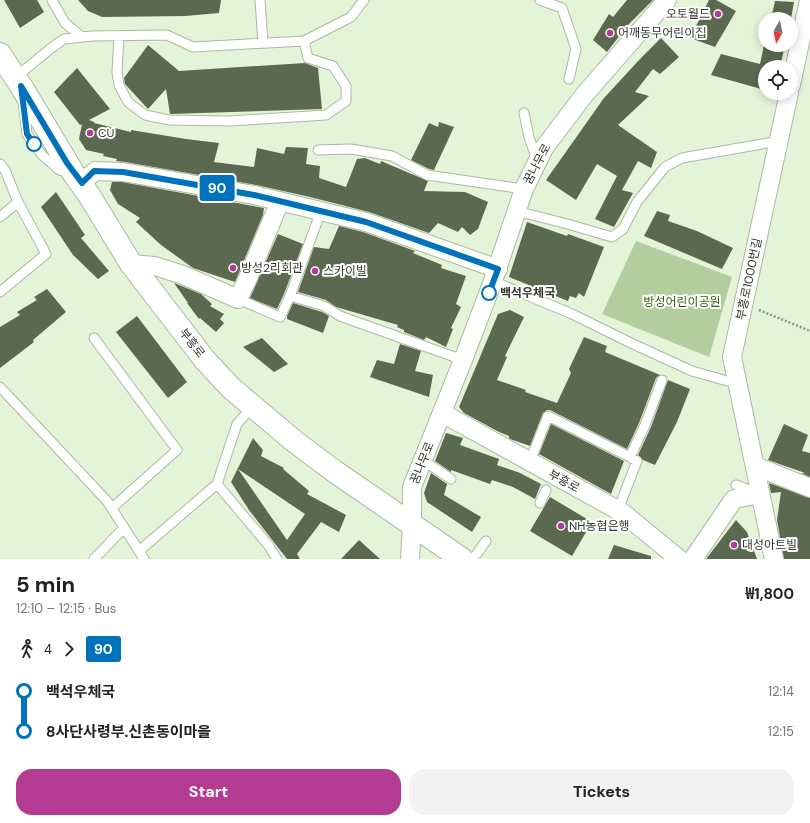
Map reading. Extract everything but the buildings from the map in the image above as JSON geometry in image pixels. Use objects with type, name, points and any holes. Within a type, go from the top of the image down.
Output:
[{"type":"main road","name":"부흥로","points":[[0,54],[131,264],[205,360],[231,388],[294,441],[334,471],[462,559]]},
{"type":"street","name":"꿈나무로","points":[[410,559],[412,488],[495,275],[524,189],[544,148],[585,94],[667,0]]},
{"type":"street","points":[[796,60],[809,0]]},
{"type":"street","name":"부흥로1000번길","points":[[774,559],[732,357],[788,100]]},
{"type":"street","points":[[78,179],[94,171],[123,172],[254,195],[366,222],[495,275]]},
{"type":"street","points":[[131,264],[155,266],[183,275],[238,299],[280,201]]},
{"type":"street","name":"부흥로","points":[[442,412],[618,510],[679,559]]},
{"type":"street","points":[[755,466],[810,488]]},
{"type":"street","points":[[694,559],[713,523],[734,499],[760,494]]},
{"type":"lane","points":[[52,0],[65,23],[82,37]]},
{"type":"lane","points":[[260,0],[263,43]]},
{"type":"lane","points":[[18,81],[22,72],[64,39],[82,37],[167,35],[193,47],[304,41],[351,17],[364,0]]},
{"type":"lane","points":[[540,0],[562,8],[576,49],[570,79]]},
{"type":"lane","points":[[119,36],[118,78],[119,85],[128,102],[145,115],[169,120],[230,121],[326,115],[346,101],[346,86],[333,66],[308,58],[304,41]]},
{"type":"lane","points":[[524,113],[529,137],[537,161]]},
{"type":"lane","points":[[517,211],[612,237],[623,229],[637,202],[664,167],[682,158],[779,141]]},
{"type":"lane","points":[[318,150],[351,150],[392,156],[428,175],[524,189]]},
{"type":"lane","points":[[0,164],[5,170],[18,202],[46,254],[0,292]]},
{"type":"lane","points":[[0,217],[18,202]]},
{"type":"lane","points":[[238,299],[280,317],[290,296],[322,211]]},
{"type":"lane","points":[[495,275],[633,344],[692,371],[738,384]]},
{"type":"lane","points":[[290,296],[324,306],[340,316],[463,360]]},
{"type":"lane","points":[[94,338],[177,450],[112,508]]},
{"type":"lane","points":[[630,457],[662,380]]},
{"type":"lane","points":[[0,387],[107,501],[141,555],[217,484],[226,452],[237,424],[253,406]]},
{"type":"lane","points":[[530,461],[548,416],[630,457],[637,461],[618,510]]},
{"type":"lane","points":[[422,462],[430,465],[451,479]]},
{"type":"lane","points":[[217,484],[270,546],[277,559]]},
{"type":"lane","points":[[736,485],[760,494]]},
{"type":"lane","points":[[540,503],[546,490]]},
{"type":"lane","points":[[94,559],[124,528]]},
{"type":"lane","points":[[473,559],[486,541]]},
{"type":"path","points":[[744,303],[810,331]]},
{"type":"green space","name":"방성어린이공원","points":[[636,241],[732,277],[709,357],[602,314]]},
{"type":"bus line","name":"90","points":[[34,144],[27,134],[21,86],[67,163],[82,183],[94,171],[123,172],[254,195],[366,222],[498,269],[489,293]]},
{"type":"place","name":"오토월드","points":[[718,14]]},
{"type":"place","name":"어깨동무어린이집","points":[[610,33]]},
{"type":"place","name":"CU","points":[[90,133]]},
{"type":"place","name":"방성2리회관","points":[[233,268]]},
{"type":"place","name":"스카이빌","points":[[315,271]]},
{"type":"place","name":"백석우체국","points":[[489,293]]},
{"type":"place","name":"NH농협은행","points":[[561,526]]},
{"type":"place","name":"대성아트빌","points":[[734,545]]}]
